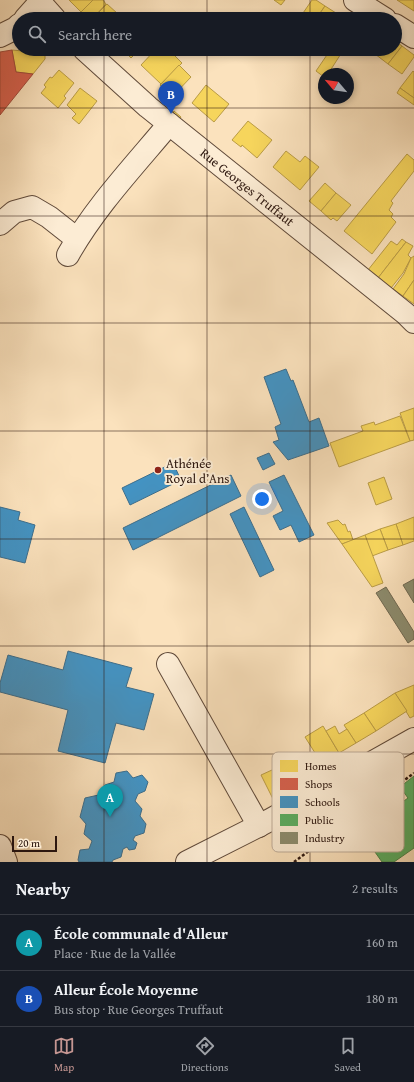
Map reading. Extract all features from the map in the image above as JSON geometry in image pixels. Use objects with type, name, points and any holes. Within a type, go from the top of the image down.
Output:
[{"type":"street","points":[[354,0],[374,12]]},
{"type":"street","points":[[31,12],[40,1],[49,12]]},
{"type":"street","points":[[402,29],[414,37]]},
{"type":"street","points":[[0,36],[12,30]]},
{"type":"street","name":"Rue Georges Truffaut","points":[[92,56],[169,124],[400,309],[414,322]]},
{"type":"street","points":[[0,224],[14,212],[32,207],[49,217],[73,247],[100,208],[169,124]]},
{"type":"street","points":[[168,664],[259,826]]},
{"type":"street","points":[[391,752],[414,739]]},
{"type":"street","points":[[187,862],[272,819]]},
{"type":"street","points":[[0,846],[6,862]]},
{"type":"building: Homes","points":[[69,0],[93,0],[81,12]]},
{"type":"building: Homes","points":[[93,0],[103,0],[106,4],[99,12],[81,12]]},
{"type":"building: Homes","points":[[274,0],[285,0],[281,5]]},
{"type":"building: Homes","points":[[312,0],[316,0],[325,6],[321,12],[304,12]]},
{"type":"building: Homes","points":[[397,0],[414,0],[414,11]]},
{"type":"building: Homes","points":[[107,4],[116,12],[99,12]]},
{"type":"building: Homes","points":[[325,6],[334,12],[321,12]]},
{"type":"building: Homes","points":[[402,46],[414,55],[402,74],[388,64],[394,56],[402,56]]},
{"type":"building: Homes","points":[[13,56],[45,56],[45,59],[33,74],[16,72]]},
{"type":"building: Homes","points":[[149,56],[175,56],[182,63],[161,84],[141,65]]},
{"type":"building: Homes","points":[[326,56],[340,56],[332,68],[318,68]]},
{"type":"building: Homes","points":[[378,56],[394,56],[388,64]]},
{"type":"building: Homes","points":[[179,65],[191,77],[172,97],[160,85]]},
{"type":"building: Homes","points":[[59,70],[74,83],[64,96],[66,98],[58,108],[41,93],[46,87],[44,85],[50,77],[52,78]]},
{"type":"building: Homes","points":[[413,71],[414,72],[414,98],[400,88]]},
{"type":"building: Homes","points":[[206,85],[229,104],[214,122],[192,103]]},
{"type":"building: Homes","points":[[80,88],[97,101],[79,124],[72,118],[76,114],[67,105]]},
{"type":"building: Homes","points":[[400,88],[414,98],[414,105],[397,93]]},
{"type":"building: Homes","points":[[174,111],[181,117],[179,120],[172,114]]},
{"type":"building: Homes","points":[[248,121],[272,140],[257,158],[242,145],[241,147],[232,140]]},
{"type":"building: Homes","points":[[286,151],[300,162],[305,156],[319,167],[300,190],[273,167]]},
{"type":"building: Homes","points":[[407,154],[414,160],[414,171],[391,201],[393,203],[389,210],[393,214],[391,217],[396,222],[372,254],[344,231]]},
{"type":"building: Homes","points":[[325,183],[336,193],[321,211],[309,201]]},
{"type":"building: Homes","points":[[336,193],[351,205],[337,221],[333,218],[331,220],[321,211]]},
{"type":"building: Homes","points":[[402,239],[406,242],[378,278],[368,270],[391,241],[397,245]]},
{"type":"building: Homes","points":[[406,242],[413,246],[408,255],[411,258],[403,273],[391,288],[378,278]]},
{"type":"building: Homes","points":[[414,256],[414,280],[403,296],[393,289],[404,274],[411,258]]},
{"type":"building: Homes","points":[[414,280],[414,304],[403,296]]},
{"type":"building: Homes","points":[[414,408],[414,440],[410,441],[400,413]]},
{"type":"building: Homes","points":[[400,416],[410,441],[339,467],[330,443],[363,431],[361,426],[374,422],[375,425]]},
{"type":"building: Homes","points":[[384,477],[392,499],[376,505],[368,483]]},
{"type":"building: Homes","points":[[414,517],[414,541],[403,545],[396,524]]},
{"type":"building: Homes","points":[[338,520],[343,525],[345,524],[348,532],[350,531],[353,540],[342,544],[327,523]]},
{"type":"building: Homes","points":[[396,524],[403,545],[388,550],[380,529]]},
{"type":"building: Homes","points":[[380,529],[388,550],[372,556],[365,535]]},
{"type":"building: Homes","points":[[365,535],[383,583],[372,587],[342,544]]},
{"type":"building: Homes","points":[[414,685],[414,716],[410,718],[395,693]]},
{"type":"building: Homes","points":[[395,693],[407,711],[376,731],[364,713]]},
{"type":"building: Homes","points":[[364,713],[376,731],[356,743],[344,725]]},
{"type":"building: Homes","points":[[323,726],[338,752],[314,752],[305,737]]},
{"type":"building: Homes","points":[[335,726],[339,734],[347,729],[356,743],[338,752],[326,731]]},
{"type":"building: Homes","points":[[272,770],[272,797],[261,775]]},
{"type":"building: Shops","points":[[12,50],[16,72],[33,74],[0,115],[0,52]]},
{"type":"building: Schools","points":[[286,369],[291,381],[293,380],[309,422],[319,418],[329,446],[288,460],[273,442],[279,440],[275,427],[281,424],[264,377]]},
{"type":"building: Schools","points":[[269,453],[275,464],[263,470],[257,458]]},
{"type":"building: Schools","points":[[173,463],[181,480],[130,505],[122,488]]},
{"type":"building: Schools","points":[[231,475],[241,496],[133,550],[123,528]]},
{"type":"building: Schools","points":[[284,475],[314,535],[299,542],[291,525],[280,530],[273,516],[283,511],[269,482]]},
{"type":"building: Schools","points":[[0,507],[20,512],[18,520],[35,525],[25,563],[0,557]]},
{"type":"building: Schools","points":[[244,507],[274,570],[260,577],[230,514]]},
{"type":"building: Schools","points":[[68,651],[132,668],[126,687],[154,694],[144,730],[116,723],[105,763],[58,751],[68,710],[0,692],[0,683],[8,655],[63,670]]},
{"type":"building: Schools","points":[[127,771],[133,778],[142,775],[148,782],[145,791],[138,794],[135,801],[142,809],[140,816],[146,824],[144,833],[135,836],[133,840],[137,843],[135,849],[129,850],[127,847],[123,849],[121,857],[113,860],[112,862],[79,862],[80,850],[89,849],[92,841],[84,834],[86,824],[80,817],[85,798],[103,794],[105,785],[114,782],[116,773]]},
{"type":"building: Public","points":[[414,776],[414,848],[394,862],[382,862],[375,852],[404,852],[404,801],[408,798],[404,792],[404,784]]},
{"type":"building: Industry","points":[[414,579],[414,603],[403,585]]},
{"type":"building: Industry","points":[[386,587],[414,632],[414,639],[408,643],[376,593]]},
{"type":"place","name":"Alleur École Moyenne","points":[[171,114]]},
{"type":"place","name":"Athénée Royal d’Ans","points":[[158,470]]},
{"type":"place","name":"École communale d'Alleur","points":[[110,817]]}]
